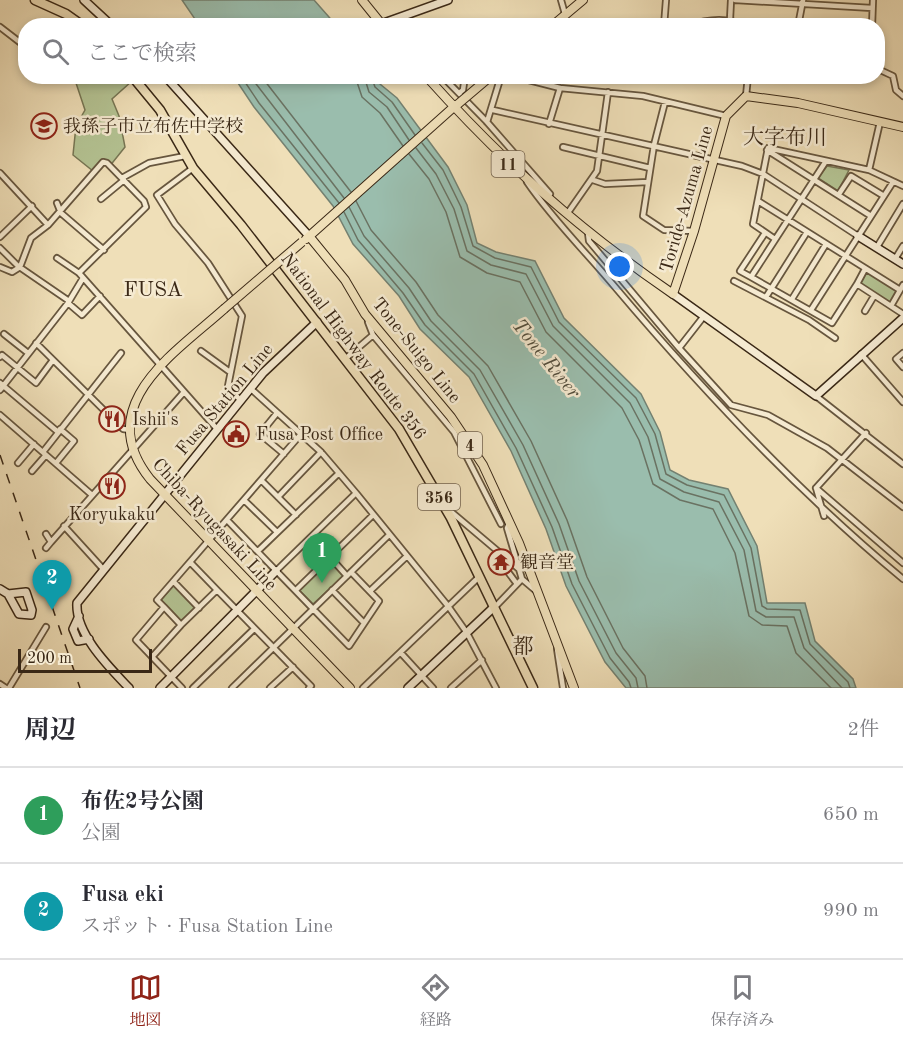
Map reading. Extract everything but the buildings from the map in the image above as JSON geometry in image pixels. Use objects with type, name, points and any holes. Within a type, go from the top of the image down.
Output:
[{"type":"highway","points":[[35,0],[72,18]]},
{"type":"highway","name":"National Highway Route 356","points":[[139,84],[160,110],[193,168],[317,322],[399,429],[445,507],[533,688]]},
{"type":"main road","points":[[362,0],[376,18]]},
{"type":"main road","points":[[561,18],[583,0]]},
{"type":"main road","name":"Toride-Azuma Line","points":[[433,84],[453,108],[527,182],[588,233],[673,294],[694,231],[726,116],[746,96]]},
{"type":"main road","name":"Chiba-Ryugasaki Line","points":[[350,688],[145,473],[134,449],[130,430],[131,414],[138,393],[147,378],[482,84]]},
{"type":"main road","points":[[746,96],[798,103],[903,127]]},
{"type":"main road","name":"Tone-Suigo Line","points":[[308,237],[345,280],[365,314],[388,339],[464,434],[483,465],[505,522],[539,594],[574,688]]},
{"type":"street","points":[[84,0],[103,18]]},
{"type":"street","points":[[398,18],[448,0]]},
{"type":"street","points":[[561,0],[566,14]]},
{"type":"street","points":[[665,18],[666,0]]},
{"type":"street","points":[[730,18],[733,0],[803,2],[872,8]]},
{"type":"street","points":[[872,18],[873,0]]},
{"type":"street","points":[[800,18],[803,2]]},
{"type":"street","points":[[0,27],[18,41]]},
{"type":"street","points":[[885,72],[893,76],[896,90],[903,96]]},
{"type":"street","name":"Tone-Suigo Line","points":[[172,84],[308,237]]},
{"type":"street","points":[[450,84],[566,210],[567,215]]},
{"type":"street","points":[[459,93],[463,90],[464,84]]},
{"type":"street","points":[[487,122],[493,110],[499,84]]},
{"type":"street","points":[[544,84],[665,102],[726,116]]},
{"type":"street","points":[[746,96],[747,84]]},
{"type":"street","points":[[549,124],[560,88]]},
{"type":"street","points":[[567,215],[593,180],[599,157],[608,92]]},
{"type":"street","points":[[665,102],[654,145],[643,216],[664,230],[694,231]]},
{"type":"street","points":[[493,110],[715,159],[762,174],[903,264]]},
{"type":"street","points":[[869,170],[880,122]]},
{"type":"street","points":[[563,147],[650,168]]},
{"type":"street","points":[[775,239],[753,224],[768,147],[869,170],[903,186]]},
{"type":"street","points":[[767,150],[871,216]]},
{"type":"street","points":[[101,199],[123,179],[149,163],[185,156]]},
{"type":"street","points":[[751,277],[826,161]]},
{"type":"street","points":[[0,267],[12,272],[20,267],[31,238],[61,213],[87,178],[103,162],[107,163],[123,179],[144,201],[146,207],[79,273]]},
{"type":"street","points":[[193,168],[157,195],[175,224],[208,263],[242,316],[230,372],[229,390],[240,400]]},
{"type":"street","points":[[0,173],[48,225]]},
{"type":"street","points":[[838,194],[851,176],[884,196]]},
{"type":"street","points":[[0,184],[5,178]]},
{"type":"street","points":[[593,180],[605,184],[648,182]]},
{"type":"street","points":[[527,182],[579,248],[710,395],[821,506],[903,579]]},
{"type":"street","points":[[812,310],[893,182]]},
{"type":"street","points":[[758,201],[865,269],[901,288],[891,306]]},
{"type":"street","points":[[57,203],[61,213],[104,250]]},
{"type":"street","points":[[877,248],[903,204]]},
{"type":"street","points":[[0,237],[32,206]]},
{"type":"street","points":[[766,297],[807,232]]},
{"type":"street","points":[[588,233],[589,241],[679,348],[731,405],[768,415],[843,459],[903,507]]},
{"type":"street","points":[[765,233],[740,271],[832,322],[865,269]]},
{"type":"street","points":[[792,299],[826,244]]},
{"type":"street","points":[[895,259],[903,246]]},
{"type":"street","points":[[0,248],[20,267],[69,302],[82,315],[100,296]]},
{"type":"street","points":[[57,258],[79,273],[217,429]]},
{"type":"street","points":[[56,463],[74,441],[1,386],[69,302],[83,278]]},
{"type":"street","points":[[734,281],[835,338]]},
{"type":"street","points":[[816,396],[902,320],[891,306],[857,284]]},
{"type":"street","points":[[673,294],[816,396],[903,464]]},
{"type":"street","points":[[865,311],[874,296]]},
{"type":"street","points":[[365,314],[374,334],[454,432],[505,522],[522,579],[539,594]]},
{"type":"street","points":[[679,348],[704,316]]},
{"type":"street","name":"Fusa Station Line","points":[[129,688],[96,652],[89,639],[78,641],[73,629],[79,616],[77,603],[250,388],[285,350],[317,322]]},
{"type":"street","points":[[4,334],[28,353]]},
{"type":"street","points":[[374,334],[388,339]]},
{"type":"street","points":[[345,359],[374,334]]},
{"type":"street","points":[[36,344],[123,429],[130,430]]},
{"type":"street","points":[[201,351],[230,372]]},
{"type":"street","points":[[32,471],[59,430],[121,353]]},
{"type":"street","points":[[903,353],[896,359],[903,367]]},
{"type":"street","points":[[861,354],[903,402]]},
{"type":"street","points":[[0,357],[2,355],[36,383],[53,360]]},
{"type":"street","points":[[250,388],[321,452],[339,473],[448,606],[482,660],[496,688]]},
{"type":"street","points":[[46,548],[184,392]]},
{"type":"street","points":[[277,413],[260,434],[284,454]]},
{"type":"street","points":[[0,415],[92,495]]},
{"type":"street","points":[[816,488],[866,433]]},
{"type":"street","points":[[181,625],[157,600],[301,434]]},
{"type":"street","points":[[18,463],[34,444]]},
{"type":"street","points":[[278,497],[321,452]]},
{"type":"street","points":[[258,551],[339,473]]},
{"type":"street","points":[[261,480],[296,515]]},
{"type":"street","points":[[816,488],[824,516]]},
{"type":"street","points":[[816,488],[903,563]]},
{"type":"street","points":[[160,688],[276,570],[356,494]]},
{"type":"street","points":[[244,500],[277,532]]},
{"type":"street","points":[[445,507],[520,570]]},
{"type":"street","points":[[296,590],[373,515]]},
{"type":"street","points":[[226,520],[349,646],[380,602],[330,557]]},
{"type":"street","points":[[64,526],[104,570]]},
{"type":"street","points":[[46,534],[51,542]]},
{"type":"street","points":[[232,688],[389,535]]},
{"type":"street","points":[[370,591],[407,556]]},
{"type":"street","points":[[190,562],[311,686],[309,688]]},
{"type":"street","points":[[505,568],[517,584]]},
{"type":"street","points":[[363,688],[480,576]]},
{"type":"street","points":[[408,688],[522,579]]},
{"type":"street","points":[[174,582],[200,608]]},
{"type":"street","points":[[0,589],[8,594]]},
{"type":"street","points":[[152,657],[217,590]]},
{"type":"street","points":[[332,590],[364,623]]},
{"type":"street","points":[[164,607],[136,640],[182,688]]},
{"type":"street","points":[[0,684],[8,688],[46,627]]},
{"type":"street","points":[[193,688],[254,629]]},
{"type":"street","points":[[559,646],[556,656],[563,688]]},
{"type":"street","points":[[400,653],[433,688]]},
{"type":"street","points":[[451,688],[482,660]]},
{"type":"street","points":[[270,688],[293,667]]},
{"type":"green space","points":[[76,84],[129,84],[112,99],[119,116],[125,147],[109,167],[102,163],[93,171],[73,155],[76,126],[85,110]]},
{"type":"green space","points":[[827,166],[849,170],[838,191],[818,178]]},
{"type":"green space","points":[[866,271],[899,292],[890,304],[859,284]]},
{"type":"green space","points":[[330,560],[345,575],[313,604],[299,590]]},
{"type":"green space","points":[[174,585],[197,608],[182,622],[161,600]]},
{"type":"water","points":[[182,0],[314,0],[330,18],[194,18]]},
{"type":"water","name":"Tone River","points":[[239,84],[380,84],[397,98],[448,167],[467,205],[477,243],[496,252],[535,261],[564,318],[641,394],[660,432],[670,470],[689,480],[728,489],[757,546],[767,603],[805,603],[815,641],[853,679],[856,688],[626,688],[605,662],[566,586],[546,529],[511,451],[469,377],[420,329],[399,296],[353,244],[333,206],[254,107]]},
{"type":"railway","points":[[0,455],[80,688]]},
{"type":"place","name":"我孫子市立布佐中学校","points":[[44,126]]},
{"type":"place","name":"Ishii's","points":[[112,419]]},
{"type":"place","name":"Fusa Post Office","points":[[236,434]]},
{"type":"place","name":"Koryukaku","points":[[112,486]]},
{"type":"place","name":"観音堂","points":[[501,562]]},
{"type":"place","name":"布佐2号公園","points":[[322,583]]},
{"type":"place","name":"Fusa eki","points":[[52,610]]},
{"type":"district","name":"大字布川","points":[[785,137]]},
{"type":"district","name":"FUSA","points":[[153,289]]},
{"type":"district","name":"都","points":[[523,646]]}]
